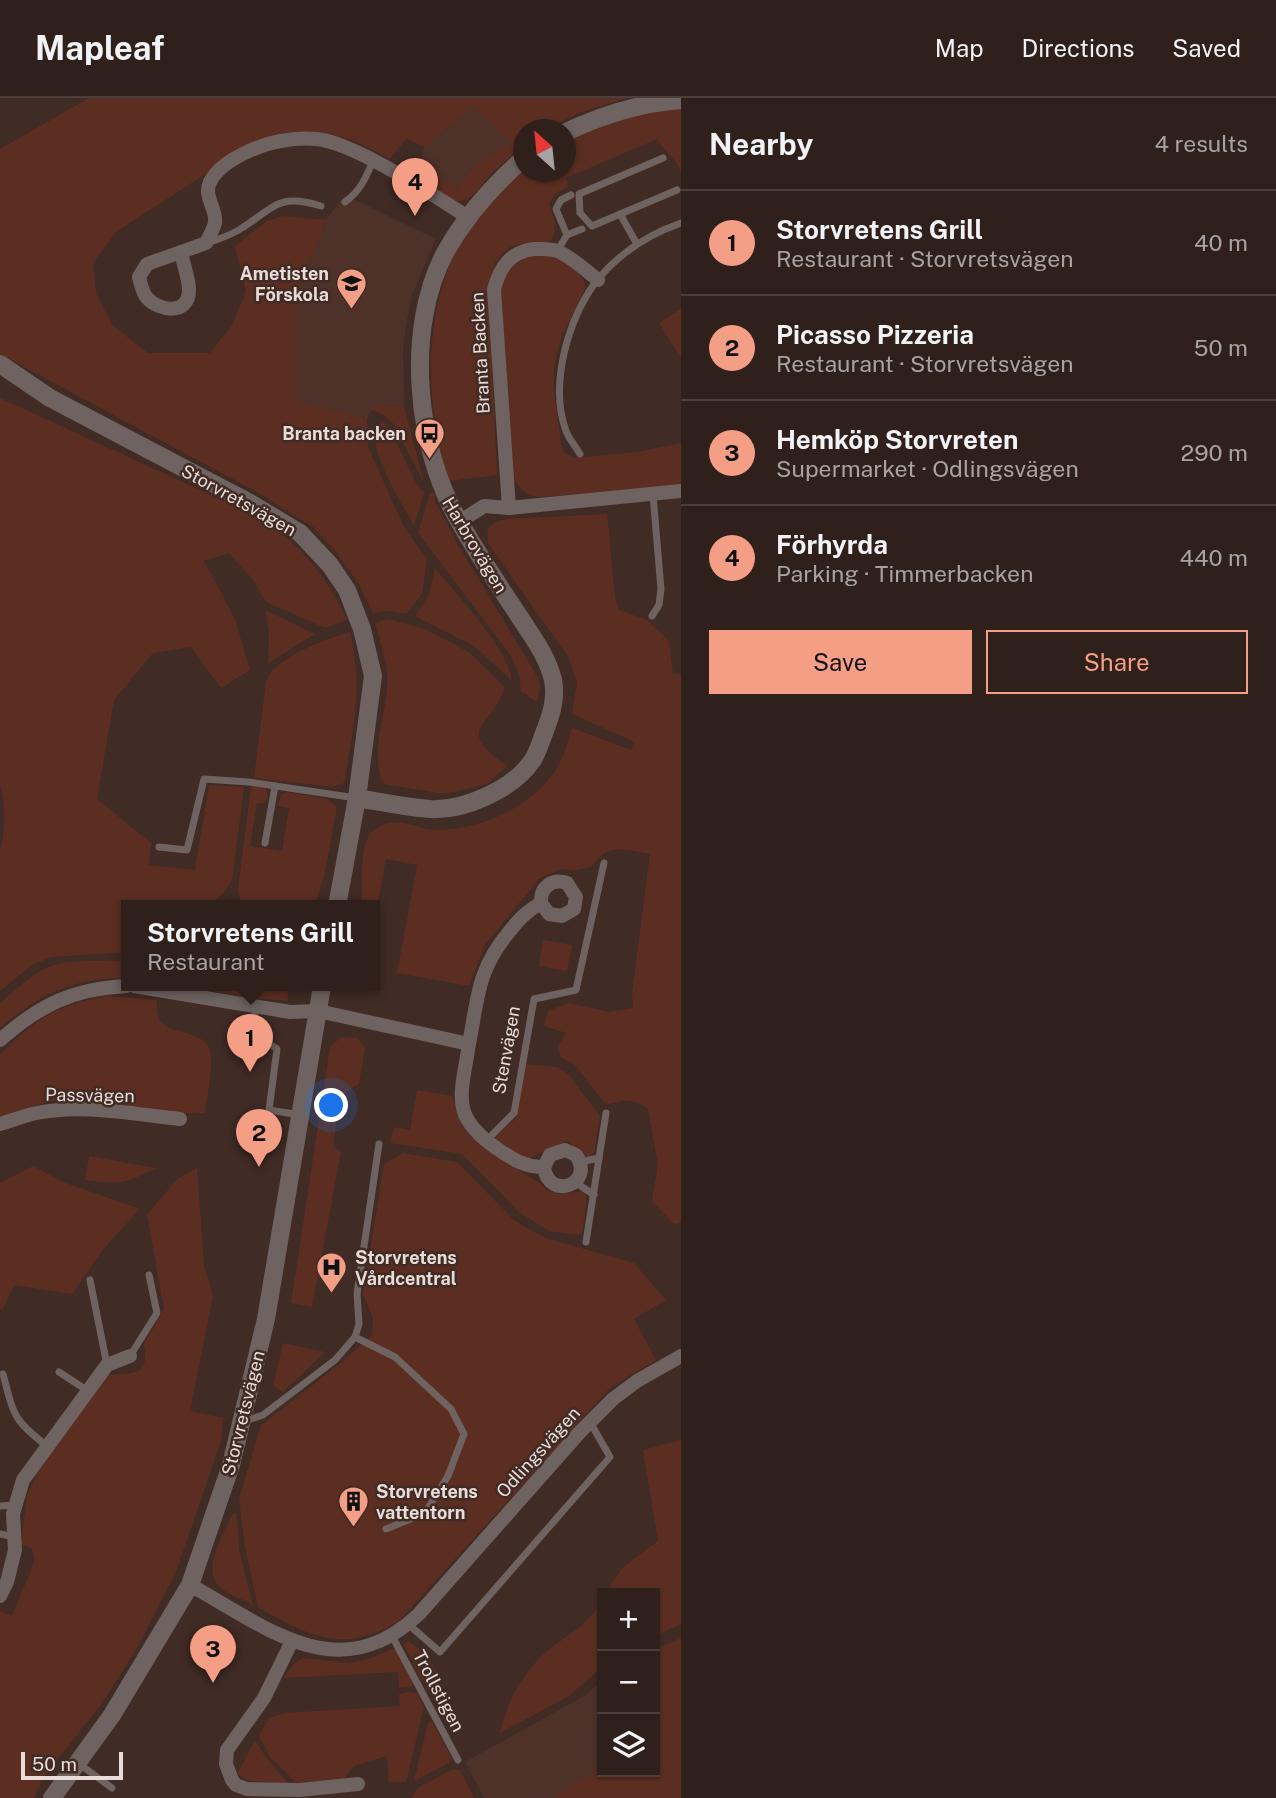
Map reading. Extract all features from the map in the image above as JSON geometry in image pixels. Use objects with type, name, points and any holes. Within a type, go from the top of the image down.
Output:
[{"type":"street","points":[[576,128],[610,114],[681,100]]},
{"type":"street","points":[[181,251],[206,243],[215,221],[208,188],[211,180],[235,158],[251,149],[289,140],[318,139],[349,150],[373,161],[468,217]]},
{"type":"street","name":"Harbrovägen","points":[[357,798],[432,809],[468,805],[495,792],[531,762],[552,712],[553,682],[539,647],[459,522],[441,488],[425,428],[420,386],[420,358],[427,308],[439,268],[468,217],[500,178],[513,167]]},
{"type":"street","name":"Branta Backen","points":[[509,508],[494,289],[502,266],[514,255],[532,249],[557,251]]},
{"type":"street","points":[[557,251],[598,280]]},
{"type":"street","name":"Storvretsvägen","points":[[0,364],[50,398],[250,503],[300,533],[330,565],[347,590],[360,622],[373,676],[357,798],[338,900]]},
{"type":"street","name":"Storvretsvägen","points":[[0,377],[16,386],[50,398]]},
{"type":"street","points":[[459,522],[484,506],[509,508],[681,491]]},
{"type":"street","name":"Stenvägen","points":[[575,1182],[565,1186],[556,1185],[547,1178],[544,1167],[520,1164],[486,1141],[467,1123],[461,1096],[482,972],[493,950],[527,911],[541,903],[545,887],[562,881],[572,887],[576,903]]},
{"type":"street","points":[[541,903],[546,911],[558,917],[567,914],[576,903]]},
{"type":"street","points":[[0,1040],[43,1007],[65,997],[87,990],[121,987]]},
{"type":"street","points":[[170,991],[290,1012],[318,1011],[469,1044]]},
{"type":"street","name":"Storvretsvägen","points":[[52,1798],[112,1715],[190,1585],[231,1465],[267,1319],[321,991]]},
{"type":"street","name":"Passvägen","points":[[0,1124],[33,1114],[75,1110],[115,1111],[180,1119]]},
{"type":"street","points":[[544,1167],[550,1155],[560,1150],[572,1152],[580,1162],[580,1174],[575,1182]]},
{"type":"street","points":[[0,1596],[7,1582],[15,1550],[7,1535],[23,1480],[107,1365],[130,1356]]},
{"type":"street","name":"Odlingsvägen","points":[[190,1585],[292,1641],[324,1651],[346,1651],[392,1636],[408,1624],[613,1399],[637,1381],[681,1356]]},
{"type":"street","points":[[292,1641],[264,1698],[227,1750],[226,1764],[232,1780],[247,1790],[300,1790],[358,1784]]},
{"type":"lane","points":[[663,158],[579,194],[580,214],[592,226],[677,190]]},
{"type":"lane","points":[[345,202],[358,192],[373,161]]},
{"type":"lane","points":[[567,234],[556,209],[561,200],[570,195]]},
{"type":"lane","points":[[206,243],[244,228],[269,207],[287,201],[301,200],[321,206]]},
{"type":"lane","points":[[620,214],[637,244]]},
{"type":"lane","points":[[580,454],[566,432],[562,410],[560,377],[563,354],[572,326],[598,280],[637,244],[658,231],[681,223]]},
{"type":"lane","points":[[557,251],[567,234],[582,229]]},
{"type":"lane","points":[[652,616],[659,605],[661,589],[653,495]]},
{"type":"lane","points":[[159,847],[187,850],[204,779],[357,798]]},
{"type":"lane","points":[[265,843],[275,786]]},
{"type":"lane","name":"Stenvägen","points":[[486,1141],[514,1113],[534,999],[576,990],[604,863]]},
{"type":"lane","points":[[576,903],[595,905]]},
{"type":"lane","points":[[255,1007],[255,1033],[277,1049],[269,1110],[301,1115]]},
{"type":"lane","points":[[586,1242],[606,1113]]},
{"type":"lane","points":[[241,1422],[263,1415],[335,1360],[355,1337],[359,1324],[357,1294],[379,1144]]},
{"type":"lane","points":[[580,1162],[599,1158]]},
{"type":"lane","name":"Stenvägen","points":[[575,1182],[594,1195]]},
{"type":"lane","points":[[130,1356],[157,1313],[149,1275]]},
{"type":"lane","points":[[90,1280],[107,1365]]},
{"type":"lane","points":[[355,1337],[395,1357],[452,1409],[464,1434],[449,1476],[425,1513],[386,1529]]},
{"type":"lane","points":[[59,1372],[88,1391]]},
{"type":"lane","points":[[2,1374],[13,1412],[21,1426],[47,1446]]},
{"type":"lane","points":[[408,1624],[440,1652],[610,1457],[590,1422]]},
{"type":"lane","points":[[0,1506],[16,1505]]},
{"type":"lane","name":"Trollstigen","points":[[392,1636],[458,1760]]},
{"type":"lane","points":[[78,1763],[112,1788]]},
{"type":"shaded area","points":[[89,98],[627,98],[567,119],[513,119],[513,155],[472,196],[455,202],[409,171],[408,165],[414,161],[457,188],[471,169],[510,142],[474,107],[424,147],[406,139],[390,159],[351,139],[315,133],[232,153],[207,173],[116,232],[93,263],[96,293],[113,326],[148,353],[210,353],[232,325],[246,291],[235,246],[267,221],[283,216],[326,220],[296,295],[296,401],[367,419],[368,447],[404,527],[427,559],[422,594],[406,614],[388,611],[373,613],[360,586],[337,553],[313,527],[255,491],[0,354],[0,149]]},
{"type":"shaded area","points":[[681,106],[681,173],[677,163],[657,139],[576,174],[576,137],[614,120]]},
{"type":"shaded area","points":[[474,107],[511,142],[471,169],[457,188],[419,165],[424,147]]},
{"type":"shaded area","points":[[513,178],[513,182],[567,182],[568,187],[556,193],[549,203],[555,226],[551,240],[511,247],[495,263],[488,285],[497,475],[449,481],[435,424],[432,395],[431,365],[437,307],[460,241],[485,207]]},
{"type":"shaded area","name":"Ametisten Förskola","points":[[345,195],[436,239],[412,295],[406,325],[403,348],[404,406],[374,405],[367,419],[296,402],[296,295],[326,220]]},
{"type":"shaded area","points":[[542,255],[568,265],[579,274],[586,286],[555,361],[555,400],[564,452],[573,458],[637,452],[681,443],[681,486],[540,497],[525,492],[517,483],[512,472],[501,288],[511,268],[527,258]]},
{"type":"shaded area","points":[[681,309],[681,358],[659,323]]},
{"type":"shaded area","points":[[0,398],[248,512],[272,527],[313,564],[347,620],[325,628],[266,602],[253,580],[229,553],[204,561],[235,619],[250,670],[221,688],[191,647],[153,653],[114,700],[97,799],[151,843],[149,865],[195,870],[209,785],[244,787],[232,881],[215,900],[121,900],[121,952],[51,957],[32,965],[0,991],[0,851],[4,818],[0,785]]},
{"type":"shaded area","points":[[374,405],[404,406],[424,483],[393,423],[383,414],[371,410]]},
{"type":"shaded area","points":[[383,423],[390,429],[416,483],[424,493],[414,526],[380,460],[375,434],[378,424]]},
{"type":"shaded area","points":[[430,493],[436,493],[435,501],[457,543],[537,676],[540,687],[537,702],[521,691],[519,674],[509,653],[418,533]]},
{"type":"shaded area","points":[[607,514],[615,597],[619,610],[647,620],[669,641],[673,674],[681,674],[681,1222],[674,1224],[652,1201],[658,1165],[648,1109],[628,1101],[606,1105],[574,1064],[561,1057],[558,1047],[566,1033],[544,1026],[548,1011],[568,1003],[609,1012],[633,1008],[632,993],[650,854],[611,850],[604,853],[592,867],[561,869],[540,878],[485,945],[469,986],[397,973],[417,865],[386,859],[378,900],[362,900],[365,844],[372,832],[378,828],[396,822],[432,830],[455,829],[505,813],[547,782],[566,749],[572,728],[631,750],[635,742],[572,714],[577,683],[569,658],[488,543],[491,525],[508,519]]},
{"type":"shaded area","points":[[435,568],[493,640],[503,655],[511,680],[474,646],[415,616],[429,595]]},
{"type":"shaded area","points":[[265,610],[315,634],[268,663],[269,632]]},
{"type":"shaded area","points":[[389,619],[425,629],[469,652],[505,688],[480,728],[482,743],[507,766],[487,784],[445,794],[384,784],[378,749],[386,700],[387,672],[375,623]]},
{"type":"shaded area","points":[[350,632],[357,690],[344,783],[333,787],[254,778],[266,681],[271,672],[302,650]]},
{"type":"shaded area","points":[[251,786],[266,788],[268,795],[265,803],[257,803],[250,846],[282,851],[289,808],[278,806],[281,795],[286,792],[327,799],[337,807],[324,877],[316,900],[240,900],[238,889]]},
{"type":"shaded area","points":[[543,940],[572,945],[567,971],[539,966]]},
{"type":"shaded area","points":[[121,961],[121,978],[90,981],[58,990],[29,1006],[0,1028],[0,1003],[30,978],[58,964]]},
{"type":"shaded area","points":[[214,991],[287,991],[288,1001]]},
{"type":"shaded area","points":[[106,996],[157,1000],[161,1022],[205,1042],[209,1048],[211,1065],[205,1113],[178,1114],[70,1099],[45,1102],[0,1117],[0,1054],[48,1015],[73,1004]]},
{"type":"shaded area","points":[[341,1037],[357,1038],[365,1048],[359,1083],[340,1097],[333,1146],[341,1152],[312,1307],[291,1303],[329,1053],[332,1045]]},
{"type":"shaded area","points":[[526,1064],[557,1067],[568,1074],[600,1116],[594,1153],[588,1158],[567,1141],[528,1159],[495,1142],[495,1137],[516,1118]]},
{"type":"shaded area","points":[[417,1090],[453,1096],[462,1121],[478,1140],[546,1190],[559,1194],[583,1191],[587,1197],[582,1234],[549,1231],[520,1213],[462,1154],[390,1143],[394,1127],[410,1130]]},
{"type":"shaded area","points":[[403,1153],[457,1162],[515,1221],[545,1238],[634,1263],[666,1300],[634,1319],[656,1360],[611,1387],[399,1621],[361,1637],[327,1638],[293,1626],[258,1607],[245,1547],[239,1499],[261,1425],[341,1363],[372,1335],[373,1318],[363,1294],[384,1164]]},
{"type":"shaded area","points":[[89,1156],[156,1168],[122,1182],[85,1180]]},
{"type":"shaded area","points":[[33,1166],[63,1182],[140,1209],[105,1247],[72,1294],[14,1285],[3,1309],[0,1309],[0,1183]]},
{"type":"shaded area","points":[[197,1168],[204,1265],[213,1296],[190,1411],[223,1418],[221,1441],[176,1572],[137,1648],[100,1706],[42,1779],[34,1798],[0,1798],[0,1611],[12,1616],[35,1560],[32,1549],[21,1544],[27,1495],[38,1472],[106,1375],[131,1373],[142,1368],[144,1344],[164,1309],[147,1215],[177,1179]]},
{"type":"shaded area","points":[[283,1343],[325,1352],[283,1392],[273,1386]]},
{"type":"shaded area","points":[[681,1440],[681,1624],[660,1634],[660,1588],[609,1588],[622,1568],[658,1541],[643,1450]]},
{"type":"shaded area","points":[[233,1513],[237,1514],[239,1549],[253,1605],[226,1592],[219,1586],[212,1570],[216,1550]]},
{"type":"shaded area","points":[[596,1609],[597,1671],[569,1696],[500,1733],[511,1700],[530,1669],[546,1652],[584,1623]]},
{"type":"shaded area","points":[[681,1638],[681,1798],[557,1798],[573,1784],[597,1771],[597,1777],[660,1777],[660,1647]]},
{"type":"shaded area","points":[[409,1641],[428,1658],[436,1671],[422,1681],[403,1644]]},
{"type":"shaded area","points":[[392,1649],[397,1650],[414,1686],[399,1688],[398,1672],[283,1678],[295,1663],[303,1658],[349,1663],[369,1659]]},
{"type":"shaded area","points":[[597,1684],[597,1771],[573,1784],[557,1798],[484,1798],[465,1762],[584,1696]]},
{"type":"shaded area","points":[[417,1693],[424,1707],[406,1782],[389,1782],[387,1756],[354,1766],[340,1784],[299,1785],[270,1757],[259,1735],[269,1718],[285,1713],[400,1706],[399,1694]]},
{"type":"shaded area","points":[[432,1722],[452,1758],[449,1763],[414,1781],[428,1723]]},
{"type":"shaded area","points":[[254,1742],[290,1785],[246,1780],[237,1774]]},
{"type":"shaded area","points":[[453,1769],[460,1770],[474,1798],[411,1798],[418,1788]]},
{"type":"place","name":"Förhyrda","points":[[415,216]]},
{"type":"place","name":"Ametisten Förskola","points":[[352,310]]},
{"type":"place","name":"Branta backen","points":[[429,460]]},
{"type":"place","name":"Storvretens Grill","points":[[250,1072]]},
{"type":"place","name":"Picasso Pizzeria","points":[[259,1167]]},
{"type":"place","name":"Storvretens Vårdcentral","points":[[332,1294]]},
{"type":"place","name":"Storvretens vattentorn","points":[[353,1528]]},
{"type":"place","name":"Hemköp Storvreten","points":[[213,1683]]}]
